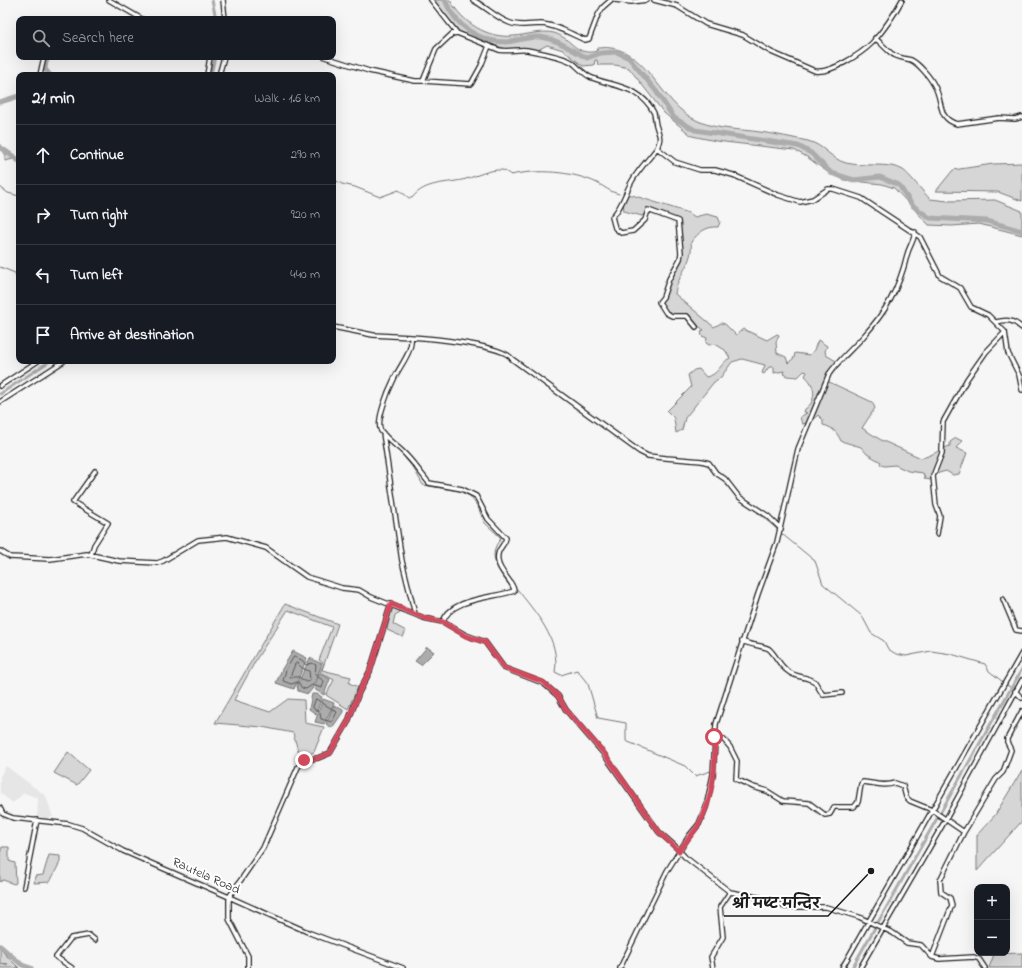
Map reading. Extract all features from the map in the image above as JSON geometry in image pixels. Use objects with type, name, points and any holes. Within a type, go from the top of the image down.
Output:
[{"type":"street","points":[[109,0],[137,16]]},
{"type":"street","points":[[223,0],[225,16]]},
{"type":"street","points":[[431,0],[457,34]]},
{"type":"street","points":[[473,0],[500,19],[511,23],[523,26],[541,24],[554,27],[585,40],[589,39],[603,7],[611,0]]},
{"type":"street","points":[[615,0],[630,2],[647,0]]},
{"type":"street","points":[[654,0],[677,6],[706,24],[743,35],[771,52],[815,71],[822,72],[835,68],[871,43],[902,0]]},
{"type":"street","points":[[423,81],[436,50],[452,34],[457,34],[506,52],[526,50],[573,63],[582,72],[590,77],[625,87],[649,105],[655,115],[656,125],[661,136],[658,148],[631,182],[618,212],[612,217],[613,223],[621,233],[633,231],[645,220],[648,210],[678,221],[681,253],[659,302],[666,313],[672,316],[686,316],[696,327]]},
{"type":"street","points":[[875,38],[891,53],[898,57],[911,60],[934,83],[940,97],[944,116],[952,122],[962,123],[975,120],[1022,117]]},
{"type":"street","points":[[334,60],[369,71],[415,81],[470,84],[481,66],[489,46]]},
{"type":"street","points":[[41,72],[43,60]]},
{"type":"street","points":[[208,72],[210,60]]},
{"type":"street","points":[[220,72],[223,60]]},
{"type":"street","points":[[658,148],[675,162],[700,170],[714,170],[733,175],[766,188],[778,195],[800,202],[813,199],[828,189],[847,193],[861,198],[914,232],[925,245],[940,276],[960,288],[971,307],[996,322],[1005,332],[1008,353],[1019,375],[1022,390]]},
{"type":"street","points":[[620,968],[667,871],[679,851],[699,824],[706,807],[713,775],[716,724],[734,673],[742,641],[781,529],[792,466],[798,449],[829,374],[836,364],[877,321],[897,289],[902,278],[908,253],[913,243],[914,232]]},
{"type":"street","points":[[996,322],[1006,319],[1015,322],[1022,328]]},
{"type":"street","points":[[336,328],[373,335],[434,338],[492,349],[510,355],[512,359],[574,406],[640,452],[648,456],[702,460],[709,463],[716,473],[725,479],[734,493],[758,511],[768,516],[781,529]]},
{"type":"street","points":[[937,534],[940,516],[936,505],[933,476],[942,453],[943,422],[967,379],[986,352],[1005,332]]},
{"type":"street","points":[[411,337],[412,342],[410,350],[394,378],[379,425],[383,433],[402,561],[415,614]]},
{"type":"street","points":[[0,386],[33,364]]},
{"type":"street","points":[[0,402],[59,364]]},
{"type":"street","points":[[383,433],[402,451],[429,483],[462,489],[476,496],[488,519],[506,538],[499,548],[497,558],[499,567],[513,587],[514,591],[471,601],[449,610],[443,622]]},
{"type":"street","points":[[91,554],[94,545],[108,523],[73,502],[95,471]]},
{"type":"street","points":[[0,551],[10,557],[50,559],[91,554],[119,561],[157,563],[198,540],[227,537],[266,548],[307,577],[342,588],[359,590],[371,597],[424,618],[443,622],[466,636],[485,642],[504,668],[543,682],[558,696],[566,710],[604,753],[659,832],[679,851],[730,892],[768,900],[785,907],[826,907],[870,922],[893,933],[907,943],[921,945],[932,957],[938,960],[974,958],[979,959],[985,968]]},
{"type":"street","points":[[1003,599],[1016,630],[1022,631]]},
{"type":"street","points":[[248,968],[248,956],[229,919],[229,897],[263,848],[298,767],[304,760],[318,758],[330,753],[348,722],[359,692],[370,671],[391,604]]},
{"type":"street","points":[[742,641],[751,646],[767,648],[776,657],[778,664],[789,673],[815,682],[823,695],[842,693]]},
{"type":"street","points":[[842,968],[870,922],[1022,653]]},
{"type":"street","points":[[860,968],[881,928],[1022,680]]},
{"type":"street","points":[[1015,691],[1022,698]]},
{"type":"street","points":[[932,957],[952,905],[950,898],[941,892],[940,880],[964,832],[1007,766],[1011,750],[1007,742],[1007,738],[1022,711]]},
{"type":"street","points":[[714,739],[723,739],[730,747],[737,761],[736,779],[753,787],[767,791],[783,801],[809,803],[825,815],[830,814],[834,807],[854,807],[858,802],[861,784],[863,782],[881,785],[895,783],[903,786],[906,797],[910,801],[932,811],[964,832]]},
{"type":"street","points":[[0,808],[1,815]]},
{"type":"street","name":"Rautela Road","points":[[1,815],[13,818],[68,824],[82,828],[123,850],[310,933],[403,968]]},
{"type":"street","points":[[24,887],[38,820]]},
{"type":"street","points":[[713,968],[711,957],[723,937],[720,907],[730,892]]},
{"type":"street","points":[[72,968],[56,956],[71,938],[89,935],[95,940]]},
{"type":"shaded area","points":[[432,0],[450,0],[468,22],[485,32],[494,35],[514,36],[549,32],[560,35],[584,51],[597,51],[598,48],[614,48],[628,54],[640,64],[684,113],[698,121],[721,128],[752,131],[808,141],[814,143],[846,163],[860,165],[884,165],[898,168],[903,170],[930,199],[948,201],[995,200],[1022,211],[1022,235],[979,224],[952,226],[929,225],[894,188],[882,184],[844,180],[826,171],[807,157],[794,150],[716,141],[692,136],[664,113],[629,68],[615,65],[598,65],[597,60],[595,60],[594,65],[583,66],[563,50],[547,45],[538,50],[506,49],[462,34]]},
{"type":"shaded area","points":[[0,145],[16,156],[16,161],[13,159],[5,161],[5,153],[0,150]]},
{"type":"shaded area","points":[[1022,163],[1022,201],[998,192],[936,191],[953,170],[993,164]]},
{"type":"shaded area","points":[[629,194],[689,213],[695,217],[706,214],[718,217],[720,222],[718,227],[706,229],[696,236],[691,242],[690,256],[676,287],[675,294],[714,327],[721,323],[725,324],[736,335],[743,329],[767,340],[777,334],[779,335],[776,342],[777,353],[786,357],[788,363],[794,358],[795,353],[810,355],[818,340],[827,346],[825,351],[826,355],[836,361],[825,380],[872,402],[875,408],[862,428],[881,440],[921,458],[929,456],[950,446],[950,442],[956,438],[962,441],[956,448],[967,453],[959,474],[953,475],[946,471],[939,473],[931,480],[925,479],[923,473],[908,471],[895,465],[884,466],[880,464],[881,462],[867,454],[861,447],[841,441],[834,430],[823,425],[823,420],[818,415],[812,422],[802,424],[800,417],[807,413],[804,412],[805,409],[812,402],[814,393],[809,380],[805,376],[807,372],[804,371],[798,377],[787,376],[783,374],[784,371],[774,373],[774,367],[769,367],[764,374],[762,373],[765,365],[742,359],[732,362],[721,377],[714,382],[685,418],[682,430],[676,433],[674,418],[667,411],[691,387],[688,375],[694,370],[699,369],[706,377],[710,376],[730,358],[725,350],[715,344],[709,345],[706,343],[707,338],[702,336],[701,331],[704,330],[683,315],[666,313],[660,302],[682,257],[678,220],[649,209],[642,216],[624,211],[623,201]]},
{"type":"shaded area","points":[[285,604],[338,624],[322,670],[351,677],[349,683],[358,687],[348,709],[326,695],[334,680],[320,672],[324,664],[319,660],[332,627],[288,610],[257,658],[234,700],[270,712],[288,699],[304,700],[305,723],[324,727],[314,752],[300,758],[293,733],[262,727],[215,723]]},
{"type":"shaded area","points":[[397,604],[400,612],[395,615],[393,624],[406,631],[403,637],[387,630],[392,606]]},
{"type":"shaded area","points":[[68,752],[89,770],[77,785],[54,773]]},
{"type":"shaded area","points":[[6,766],[46,796],[53,817],[44,819],[37,818],[38,798],[24,793],[13,803],[0,793],[0,776]]},
{"type":"shaded area","points":[[1022,770],[1022,821],[977,871],[977,835],[995,815]]},
{"type":"shaded area","points":[[2,847],[9,847],[9,861],[15,863],[16,883],[14,884],[3,880],[0,882],[0,854]]},
{"type":"shaded area","points":[[49,855],[60,856],[60,862],[50,882],[34,883],[35,876],[43,875]]},
{"type":"shaded area","points":[[0,949],[19,968],[0,968],[0,964],[8,964],[0,963]]},
{"type":"shaded area","points":[[1010,953],[1022,953],[1022,968],[989,968],[993,956],[1010,956]]},
{"type":"water","points":[[427,647],[434,652],[421,665],[415,661]]},
{"type":"water","points":[[293,651],[307,658],[294,689],[276,683],[282,669]]},
{"type":"water","points":[[310,658],[322,664],[312,689],[308,694],[298,691],[297,685]]},
{"type":"water","points":[[319,673],[330,679],[324,695],[314,689]]},
{"type":"water","points":[[312,694],[317,694],[322,697],[316,714],[309,709]]},
{"type":"water","points":[[323,699],[334,703],[324,724],[315,722]]},
{"type":"water","points":[[334,705],[343,710],[343,712],[332,728],[326,724]]},
{"type":"waterway","points":[[212,0],[215,16]]},
{"type":"waterway","points":[[445,0],[455,18],[462,25],[477,36],[486,39],[506,42],[540,37],[559,42],[587,58],[601,53],[617,52],[629,58],[656,91],[674,118],[695,130],[798,146],[811,153],[831,173],[854,180],[880,177],[899,185],[912,205],[930,218],[987,221],[1022,231]]},
{"type":"waterway","points":[[47,60],[45,69],[48,72]]},
{"type":"waterway","points":[[212,72],[214,60]]},
{"type":"waterway","points":[[0,102],[16,97]]},
{"type":"waterway","points":[[0,147],[16,159]]},
{"type":"waterway","points":[[336,181],[380,197],[399,190],[409,198],[412,198],[417,193],[430,186],[459,181],[497,170],[505,171],[511,175],[532,172],[554,172],[587,179],[619,194]]},
{"type":"waterway","points":[[0,187],[8,193],[16,195]]},
{"type":"waterway","points":[[0,267],[15,273],[16,276]]},
{"type":"waterway","points":[[0,394],[45,364]]},
{"type":"waterway","points":[[405,458],[414,469],[423,485],[459,491],[470,496],[478,507],[484,522],[501,538],[496,546],[494,558],[498,569],[512,589]]},
{"type":"waterway","points":[[715,468],[722,475]]},
{"type":"waterway","points":[[758,513],[778,530]]},
{"type":"waterway","points":[[782,534],[815,561],[823,584],[862,616],[871,633],[884,641],[888,649],[896,654],[906,656],[931,651],[951,654],[985,664],[989,671],[1003,682]]},
{"type":"waterway","points":[[517,589],[545,627],[554,649],[556,660],[555,672],[561,675],[577,670],[588,684],[598,718],[626,723],[626,741],[685,766],[695,776],[711,771]]},
{"type":"waterway","points":[[852,968],[1022,669]]},
{"type":"waterway","points":[[1005,684],[1010,687]]},
{"type":"waterway","points":[[0,946],[22,965],[31,968]]},
{"type":"place","name":"श्री मष्ट मन्दिर","points":[[871,871]]},
{"type":"route","points":[[304,760],[318,758],[330,753],[351,718],[359,692],[370,671],[391,604],[424,618],[443,622],[466,636],[485,642],[504,668],[543,682],[558,696],[566,710],[604,753],[659,832],[679,851],[699,824],[706,807],[713,775],[714,737]]}]
